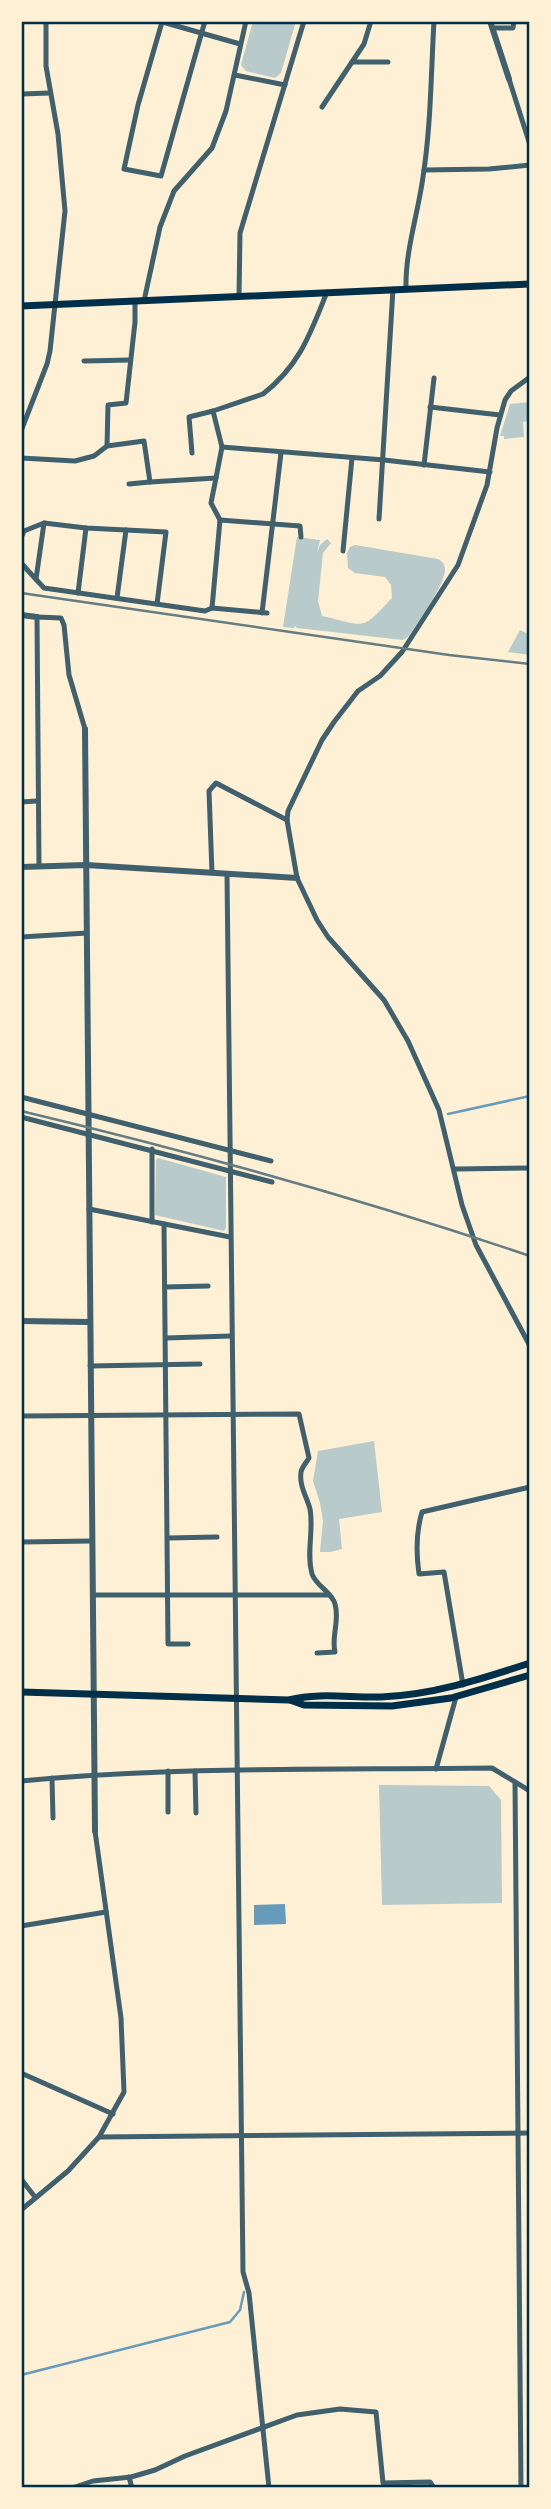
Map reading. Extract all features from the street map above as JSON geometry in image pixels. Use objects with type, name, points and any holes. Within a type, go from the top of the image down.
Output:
[{"type":"main road","points":[[21,306],[530,284]]},
{"type":"main road","points":[[21,1692],[289,1700],[304,1696],[393,1696],[463,1685],[530,1663]]},
{"type":"main road","points":[[289,1700],[304,1705],[392,1706],[456,1697],[530,1675]]},
{"type":"street","points":[[21,431],[47,364],[65,211],[58,134],[44,51],[46,21]]},
{"type":"street","points":[[205,21],[202,33],[161,176],[124,169],[161,21],[202,33],[240,44]]},
{"type":"street","points":[[144,301],[160,227],[174,191],[212,148],[226,111],[246,21]]},
{"type":"street","points":[[240,296],[240,233],[304,21]]},
{"type":"street","points":[[322,107],[364,44],[371,21]]},
{"type":"street","points":[[406,289],[408,259],[429,130],[433,21]]},
{"type":"street","points":[[514,21],[513,28],[491,24],[530,145]]},
{"type":"street","points":[[352,62],[388,62]]},
{"type":"street","points":[[235,75],[285,85]]},
{"type":"street","points":[[21,94],[50,93]]},
{"type":"street","points":[[424,170],[489,169],[530,164]]},
{"type":"street","points":[[379,519],[393,289]]},
{"type":"street","points":[[192,453],[189,417],[263,394],[270,389],[304,349],[327,291]]},
{"type":"street","points":[[107,446],[108,405],[127,403],[135,302]]},
{"type":"street","points":[[84,361],[130,360]]},
{"type":"street","points":[[530,377],[511,391],[500,415],[490,472],[458,565],[402,652],[380,676],[358,691],[334,722],[322,740],[288,811],[287,820],[297,878],[328,937],[396,1016],[439,1110],[455,1169],[461,1205],[476,1245],[530,1346]]},
{"type":"street","points":[[424,465],[433,378]]},
{"type":"street","points":[[430,407],[500,415]]},
{"type":"street","points":[[212,608],[220,520],[211,503],[222,447],[213,411]]},
{"type":"street","points":[[21,458],[75,461],[94,456],[107,446],[144,441],[150,482]]},
{"type":"street","points":[[222,447],[352,457],[490,472]]},
{"type":"street","points":[[21,564],[44,588],[205,611],[212,608],[265,613],[271,530],[274,524],[281,453]]},
{"type":"street","points":[[343,551],[352,457]]},
{"type":"street","points":[[129,484],[216,478]]},
{"type":"street","points":[[220,520],[300,526],[301,537]]},
{"type":"street","points":[[21,538],[24,531],[44,523],[86,528],[166,531],[157,604]]},
{"type":"street","points":[[36,579],[44,523]]},
{"type":"street","points":[[78,593],[86,528]]},
{"type":"street","points":[[117,598],[126,530]]},
{"type":"street","points":[[21,615],[61,618],[69,675],[85,729],[95,1831],[121,2018],[124,2080],[124,2092],[99,2137],[68,2171],[21,2210]]},
{"type":"street","points":[[37,617],[39,866]]},
{"type":"street","points":[[212,873],[209,791],[216,783],[287,820]]},
{"type":"street","points":[[21,802],[37,801]]},
{"type":"street","points":[[21,867],[86,864],[297,878]]},
{"type":"street","points":[[227,874],[243,2272],[249,2293],[269,2488]]},
{"type":"street","points":[[21,937],[87,933]]},
{"type":"street","points":[[21,1097],[271,1160]]},
{"type":"street","points":[[21,1117],[272,1182]]},
{"type":"street","points":[[152,1149],[152,1222]]},
{"type":"street","points":[[455,1169],[530,1168]]},
{"type":"street","points":[[89,1209],[230,1237]]},
{"type":"street","points":[[164,1224],[169,1644],[188,1644]]},
{"type":"street","points":[[165,1287],[208,1286]]},
{"type":"street","points":[[21,1321],[89,1322]]},
{"type":"street","points":[[166,1338],[231,1336]]},
{"type":"street","points":[[90,1366],[200,1364]]},
{"type":"street","points":[[21,1416],[299,1414],[309,1458],[301,1470],[301,1485],[312,1526],[309,1559],[313,1578],[335,1602],[337,1627],[332,1640],[335,1652],[317,1653]]},
{"type":"street","points":[[463,1685],[444,1572],[419,1574],[418,1524],[422,1512],[530,1487]]},
{"type":"street","points":[[168,1538],[216,1537]]},
{"type":"street","points":[[21,1542],[92,1541]]},
{"type":"street","points":[[93,1595],[329,1595]]},
{"type":"street","points":[[437,1765],[456,1697]]},
{"type":"street","points":[[21,1781],[168,1771],[437,1765],[492,1768],[530,1791]]},
{"type":"street","points":[[168,1771],[168,1812]]},
{"type":"street","points":[[195,1771],[195,1813]]},
{"type":"street","points":[[52,1778],[52,1818]]},
{"type":"street","points":[[515,1782],[521,2488]]},
{"type":"street","points":[[21,1926],[106,1912]]},
{"type":"street","points":[[21,2073],[113,2114]]},
{"type":"street","points":[[99,2137],[530,2133]]},
{"type":"street","points":[[21,2179],[35,2197]]},
{"type":"street","points":[[72,2488],[93,2481],[129,2477],[155,2470],[297,2415],[323,2410],[376,2412],[383,2483],[430,2482],[434,2488]]},
{"type":"street","points":[[129,2477],[132,2488]]},
{"type":"shaded area","points":[[253,21],[296,21],[281,73],[275,78],[246,71],[241,65]]},
{"type":"shaded area","points":[[530,402],[530,421],[523,422],[524,437],[504,439],[504,436],[500,436],[510,404]]},
{"type":"shaded area","points":[[297,537],[320,540],[317,553],[320,545],[327,539],[331,543],[323,553],[318,601],[322,616],[362,624],[374,617],[392,598],[391,585],[385,577],[355,573],[348,568],[347,553],[350,547],[355,545],[438,559],[444,564],[444,574],[437,592],[409,636],[403,640],[295,626],[283,627]]},
{"type":"shaded area","points":[[520,630],[530,635],[530,655],[508,652]]},
{"type":"shaded area","points":[[158,1158],[226,1177],[224,1231],[155,1215]]},
{"type":"shaded area","points":[[374,1441],[382,1512],[339,1519],[342,1549],[320,1552],[323,1521],[313,1481],[318,1451]]},
{"type":"shaded area","points":[[379,1785],[489,1786],[501,1800],[502,1903],[382,1905]]},
{"type":"water","points":[[285,1904],[286,1924],[254,1925],[254,1905]]},
{"type":"waterway","points":[[448,1114],[530,1096]]},
{"type":"waterway","points":[[21,2375],[230,2322],[240,2310],[244,2292]]},
{"type":"railway","points":[[21,593],[449,655],[530,664]]},
{"type":"railway","points":[[21,1111],[277,1178],[530,1256]]}]
